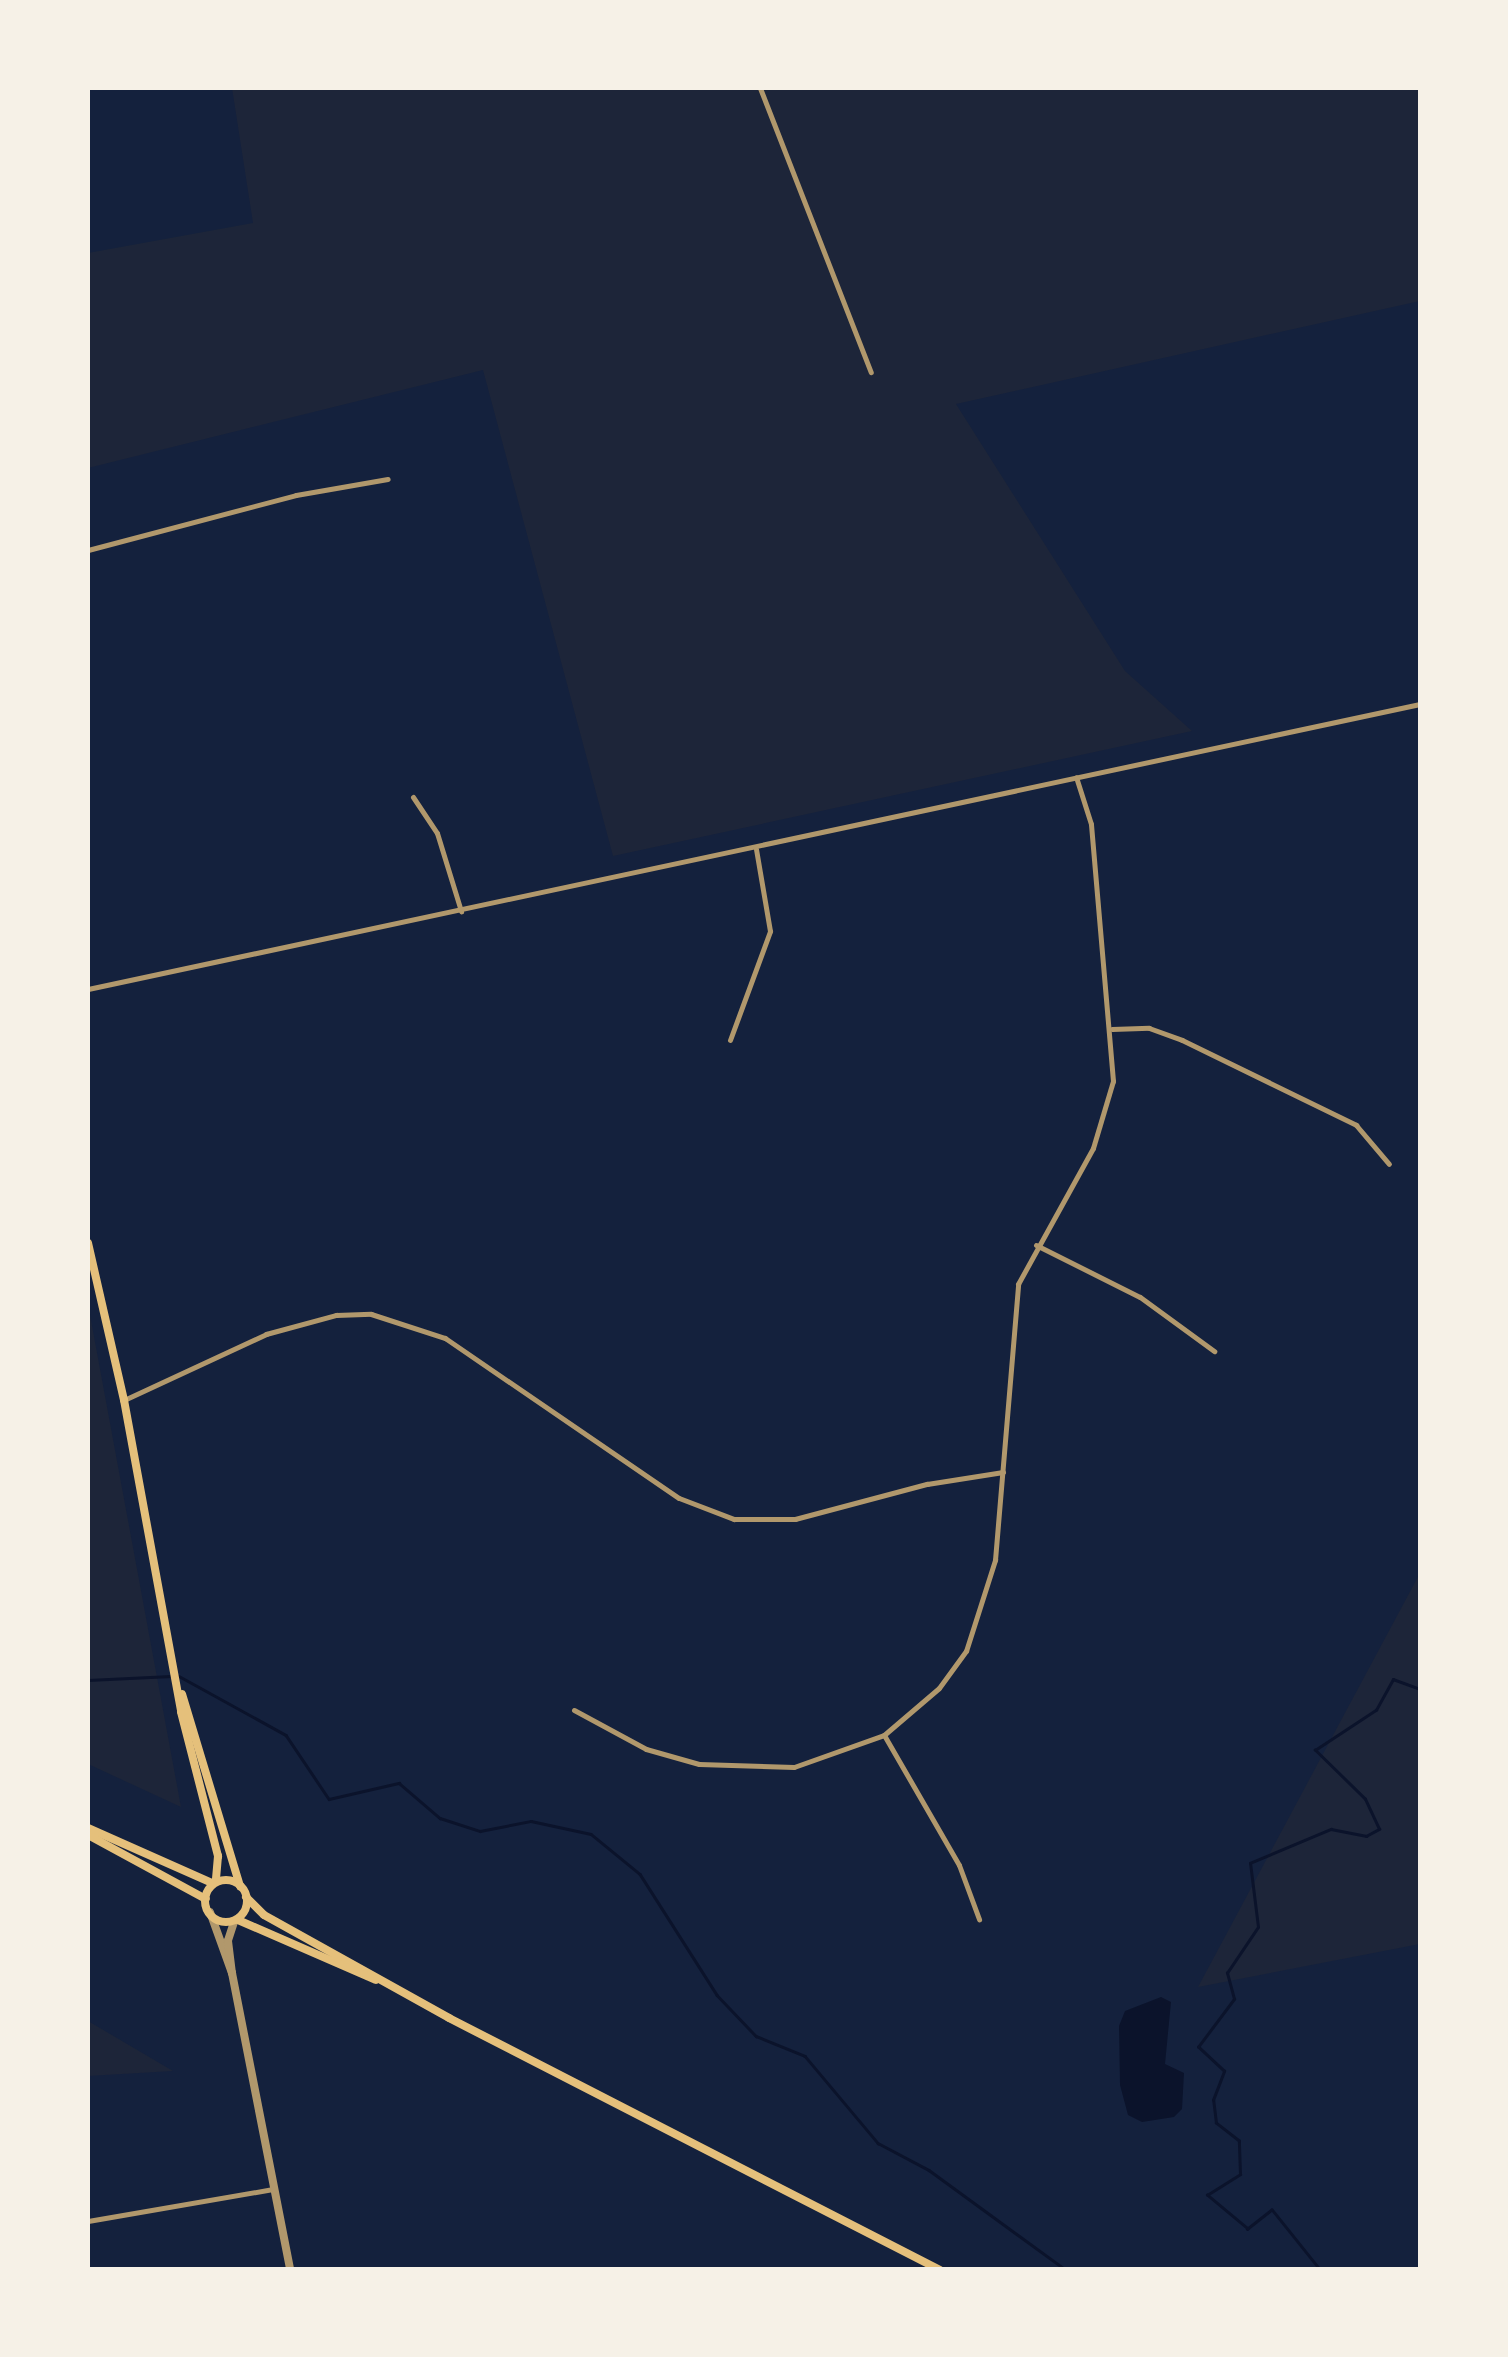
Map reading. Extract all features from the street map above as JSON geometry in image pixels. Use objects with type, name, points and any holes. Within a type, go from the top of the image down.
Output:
[{"type":"main road","points":[[88,1243],[124,1400],[179,1687],[218,1856],[214,1882],[206,1899],[210,1912],[398,1990]]},
{"type":"main road","points":[[179,1687],[240,1886],[264,1915],[398,1990],[940,2270]]},
{"type":"main road","points":[[88,1831],[214,1882],[240,1886]]},
{"type":"main road","points":[[88,1831],[206,1899]]},
{"type":"main road","points":[[236,1921],[246,1897]]},
{"type":"street","points":[[760,88],[871,372]]},
{"type":"street","points":[[88,550],[296,495],[388,479]]},
{"type":"street","points":[[88,989],[1420,704]]},
{"type":"street","points":[[574,1710],[646,1749],[754,1770],[826,1760],[884,1735],[939,1688],[966,1650],[995,1560],[1011,1326],[1018,1284],[1106,1116],[1112,1029],[1090,824],[1076,778]]},
{"type":"street","points":[[413,797],[438,833],[462,910]]},
{"type":"street","points":[[730,1040],[770,932],[756,849]]},
{"type":"street","points":[[1112,1029],[1148,1028],[1182,1040],[1356,1125],[1389,1164]]},
{"type":"street","points":[[1036,1245],[1140,1297],[1214,1351]]},
{"type":"street","points":[[124,1400],[266,1334],[336,1315],[371,1314],[445,1338],[679,1498],[734,1519],[795,1519],[926,1484],[1003,1472]]},
{"type":"street","points":[[884,1735],[959,1866],[979,1919]]},
{"type":"street","points":[[210,1912],[232,1973]]},
{"type":"street","points":[[236,1921],[228,1941],[232,1973],[290,2270]]},
{"type":"street","points":[[88,2221],[274,2189]]},
{"type":"shaded area","points":[[232,88],[1420,88],[1420,301],[956,404],[1125,671],[1192,731],[613,856],[483,370],[88,468],[88,253],[253,223]]},
{"type":"shaded area","points":[[88,1304],[181,1807],[88,1764]]},
{"type":"shaded area","points":[[1420,1573],[1420,1944],[1198,1987]]},
{"type":"shaded area","points":[[1161,1997],[1171,2002],[1165,2064],[1184,2073],[1182,2109],[1174,2117],[1142,2122],[1128,2115],[1120,2085],[1119,2026],[1125,2011]]},
{"type":"shaded area","points":[[88,2021],[173,2071],[88,2076]]},
{"type":"waterway","points":[[88,1680],[171,1676]]},
{"type":"waterway","points":[[179,1676],[286,1735],[329,1799],[399,1783],[440,1818],[480,1831],[531,1821],[591,1834],[640,1874],[717,1995],[756,2036],[805,2056],[878,2143],[929,2170],[1066,2270]]},
{"type":"waterway","points":[[1320,2270],[1272,2210],[1248,2229],[1207,2195],[1240,2174],[1239,2141],[1216,2123],[1213,2100],[1224,2071],[1198,2047],[1234,1999],[1227,1973],[1258,1927],[1250,1863],[1331,1829],[1366,1836],[1379,1829],[1365,1799],[1315,1750],[1376,1710],[1393,1679],[1420,1689]]}]
